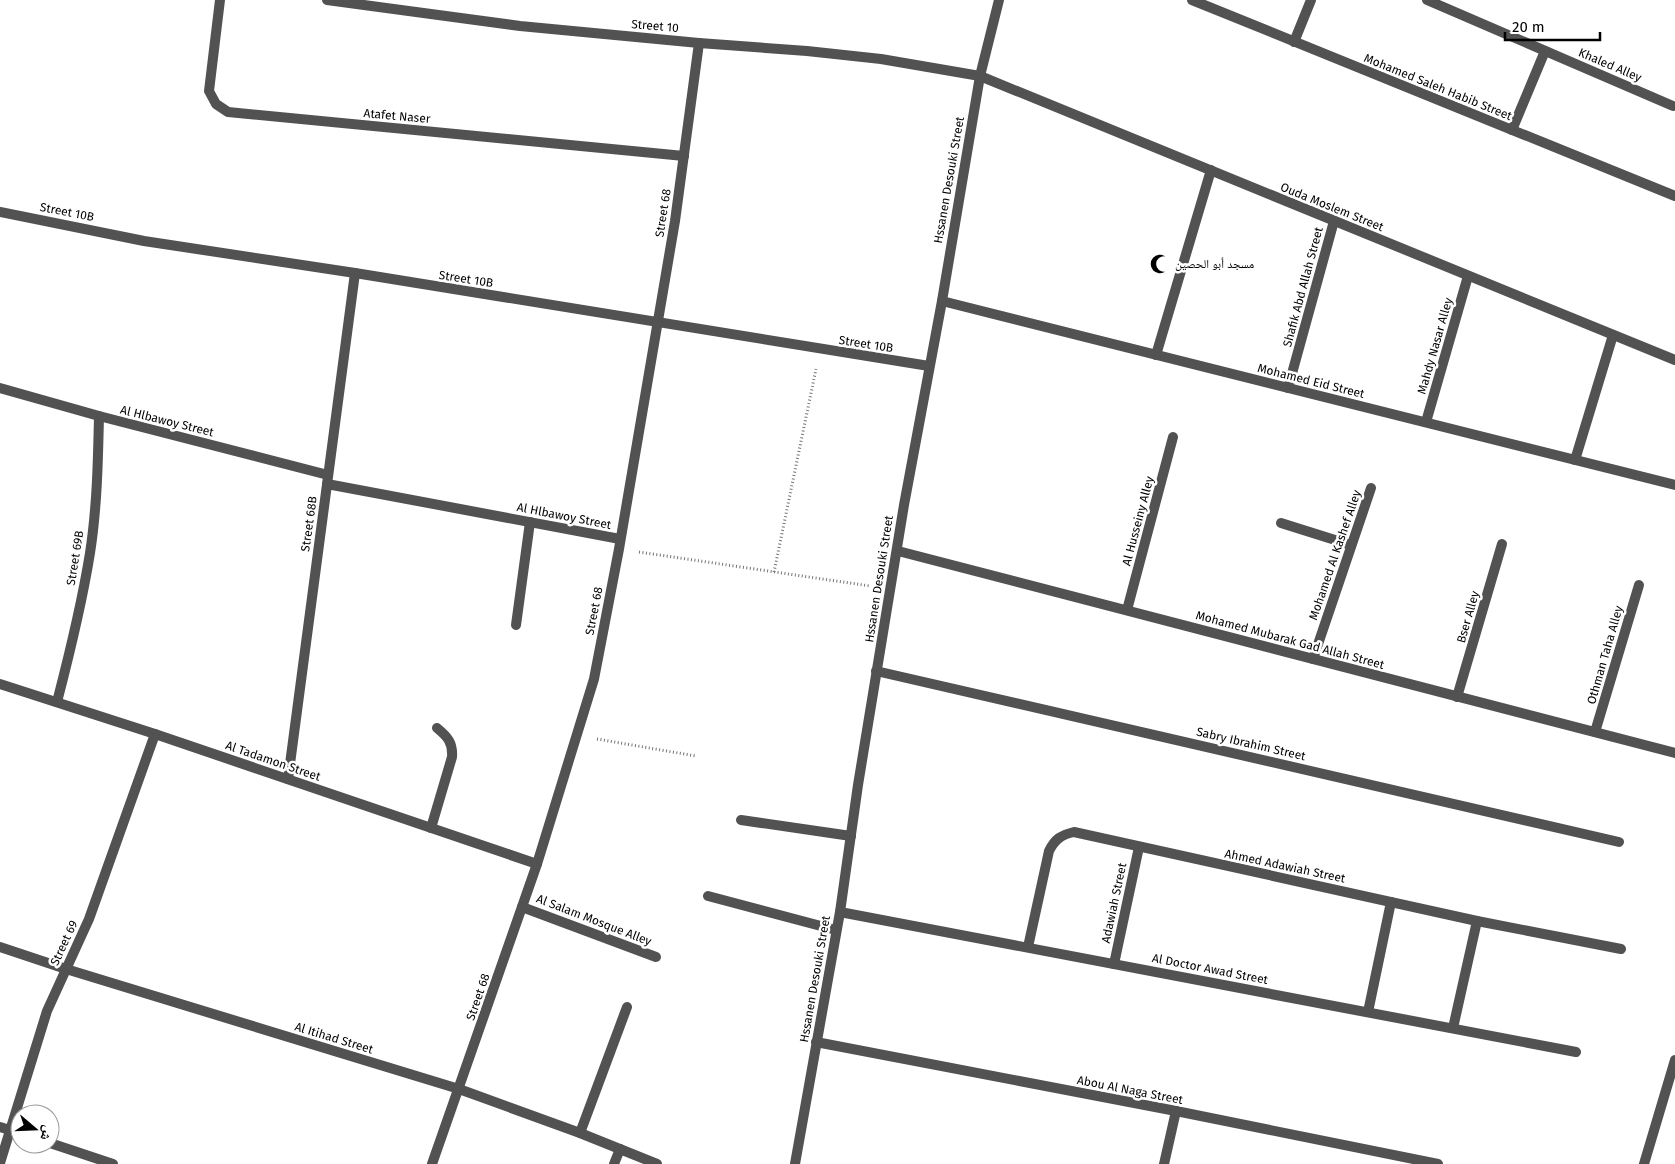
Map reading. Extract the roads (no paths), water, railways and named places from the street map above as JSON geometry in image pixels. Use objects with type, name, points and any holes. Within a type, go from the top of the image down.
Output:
[{"type":"street","name":"Atafet Naser","points":[[220,0],[209,91],[216,104],[228,112],[684,156]]},
{"type":"street","name":"Street 10","points":[[327,0],[520,26],[880,59],[980,76]]},
{"type":"street","name":"Hssanen Desouki Street","points":[[795,1164],[840,912],[876,671],[898,551],[904,505],[942,301],[980,76],[999,0]]},
{"type":"street","name":"Mohamed Saleh Habib Street","points":[[1192,0],[1675,196]]},
{"type":"street","points":[[1294,42],[1311,0]]},
{"type":"street","name":"Khaled Alley","points":[[1427,0],[1673,106]]},
{"type":"street","name":"Street 68","points":[[432,1164],[537,864],[594,679],[620,544],[675,221],[699,43]]},
{"type":"street","points":[[1512,130],[1545,51]]},
{"type":"street","name":"Ouda Moslem Street","points":[[980,76],[1675,360]]},
{"type":"street","points":[[1156,355],[1211,170]]},
{"type":"street","name":"Street 10B","points":[[0,212],[144,242],[355,273],[929,366]]},
{"type":"street","name":"Shafik Abd Allah Street","points":[[1288,388],[1334,221]]},
{"type":"street","name":"Street 68B","points":[[288,779],[355,273]]},
{"type":"street","name":"Mahdy Nasar Alley","points":[[1426,422],[1468,276]]},
{"type":"street","name":"Mohamed Eid Street","points":[[942,301],[1675,485]]},
{"type":"street","points":[[1575,460],[1613,335]]},
{"type":"street","name":"Al Hlbawoy Street","points":[[0,388],[327,480],[530,522],[620,544]]},
{"type":"street","name":"Street 69B","points":[[57,702],[76,627],[90,552],[98,475],[99,416]]},
{"type":"street","name":"Al Husseiny Alley","points":[[1127,610],[1173,437]]},
{"type":"street","name":"Mohamed Al Kashef Alley","points":[[1313,659],[1370,488]]},
{"type":"street","points":[[516,625],[530,522]]},
{"type":"street","points":[[1281,523],[1351,545]]},
{"type":"street","name":"Bser Alley","points":[[1457,697],[1502,544]]},
{"type":"street","name":"Mohamed Mubarak Gad Allah Street","points":[[898,551],[1675,753]]},
{"type":"street","name":"Othman Taha Alley","points":[[1595,732],[1639,584]]},
{"type":"street","name":"Sabry Ibrahim Street","points":[[876,671],[1619,842]]},
{"type":"street","name":"Al Tadamon Street","points":[[0,684],[155,734],[537,864]]},
{"type":"street","points":[[431,828],[452,757],[453,747],[448,738],[437,728]]},
{"type":"street","name":"Street 69","points":[[18,1104],[47,1011],[89,919],[155,734]]},
{"type":"street","points":[[741,820],[851,836]]},
{"type":"street","name":"Ahmed Adawiah Street","points":[[1028,947],[1049,851],[1054,841],[1063,834],[1074,832],[1477,921],[1621,949]]},
{"type":"street","name":"Adawiah Street","points":[[1114,964],[1139,846]]},
{"type":"street","points":[[708,896],[836,930]]},
{"type":"street","points":[[1368,1012],[1390,902]]},
{"type":"street","name":"Al Salam Mosque Alley","points":[[522,907],[656,957]]},
{"type":"street","name":"Al Doctor Awad Street","points":[[840,912],[1576,1052]]},
{"type":"street","points":[[1453,1028],[1477,921]]},
{"type":"street","name":"Al Itihad Street","points":[[0,947],[66,969],[459,1089],[657,1164]]},
{"type":"street","points":[[580,1134],[627,1007]]},
{"type":"street","name":"Abou Al Naga Street","points":[[816,1042],[1176,1111],[1438,1164]]},
{"type":"street","points":[[1644,1164],[1675,1060]]},
{"type":"street","points":[[1164,1164],[1176,1111]]},
{"type":"street","name":"Street 69","points":[[0,1163],[10,1130]]},
{"type":"street","points":[[60,1146],[113,1164]]},
{"type":"street","points":[[614,1164],[620,1150]]},
{"type":"place","name":"مسجد أبو الحصين","points":[[1160,264]]}]
